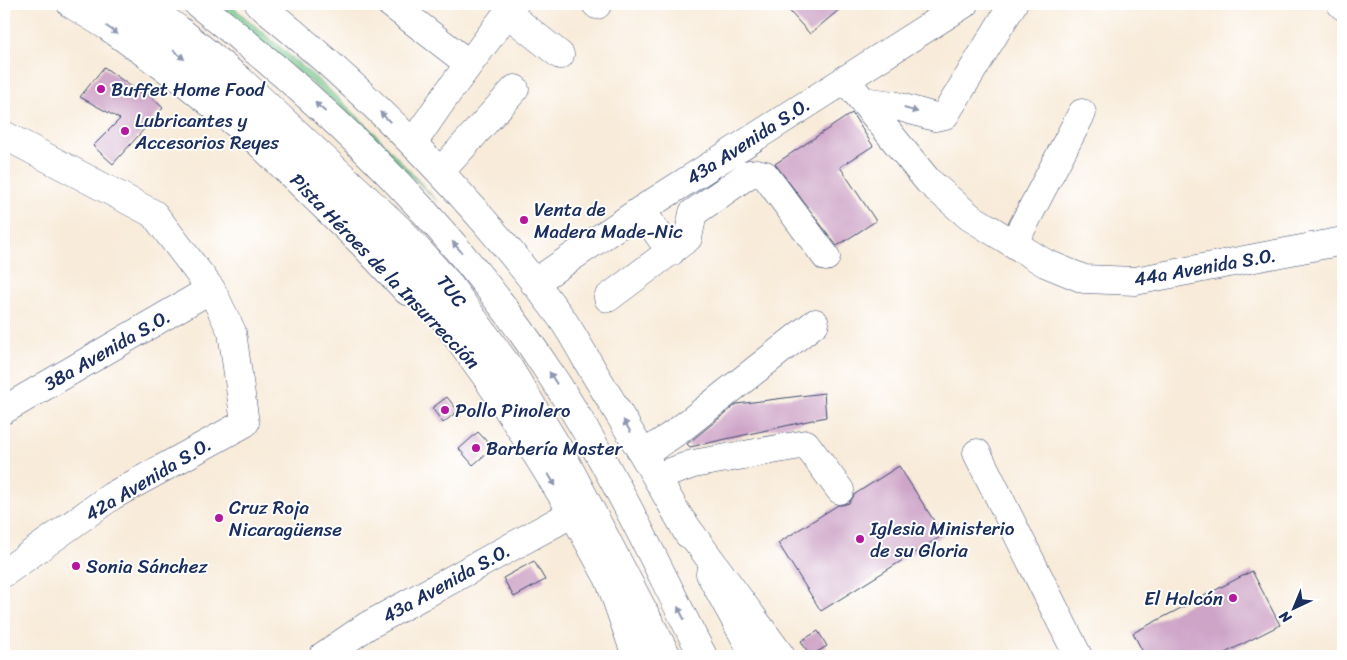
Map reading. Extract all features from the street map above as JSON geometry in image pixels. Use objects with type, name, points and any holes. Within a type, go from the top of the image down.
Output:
[{"type":"main road","name":"Pista Héroes de la Insurrección","points":[[71,4],[107,26],[182,80],[257,141],[362,242],[485,375]]},
{"type":"main road","name":"Pista Héroes de la Insurrección","points":[[113,4],[218,86],[283,141],[372,232],[427,296],[485,375],[573,513],[647,656]]},
{"type":"main road","name":"TUC","points":[[142,4],[178,29],[247,86],[399,229],[447,282],[509,368],[560,451],[666,656]]},
{"type":"main road","name":"TUC","points":[[166,4],[266,86],[313,129],[394,206],[472,294],[521,363],[591,480],[682,656]]},
{"type":"main road","points":[[198,4],[266,58],[355,141],[420,206],[459,250],[493,293],[547,368],[593,443],[703,656]]},
{"type":"main road","points":[[259,4],[341,75],[440,172],[487,223],[561,318],[651,466],[755,656]]},
{"type":"main road","points":[[391,4],[469,64]]},
{"type":"main road","name":"43a Avenida S.O.","points":[[534,284],[642,210],[845,78],[964,4]]},
{"type":"main road","points":[[863,101],[893,105],[935,117],[945,115],[1013,4]]},
{"type":"main road","points":[[412,143],[510,8],[560,55]]},
{"type":"main road","name":"44a Avenida S.O.","points":[[845,78],[928,181],[970,217],[1045,263],[1084,279],[1135,282],[1343,241]]},
{"type":"main road","points":[[440,172],[515,89]]},
{"type":"main road","points":[[1014,244],[1082,113]]},
{"type":"main road","points":[[4,135],[154,214],[211,290]]},
{"type":"main road","points":[[608,298],[688,238],[693,213],[748,174],[765,175],[826,257]]},
{"type":"main road","points":[[642,210],[670,252]]},
{"type":"main road","name":"38a Avenida S.O.","points":[[4,410],[211,290]]},
{"type":"main road","name":"42a Avenida S.O.","points":[[4,573],[112,496],[245,423],[232,332],[211,290]]},
{"type":"main road","points":[[651,466],[678,431],[815,324]]},
{"type":"main road","points":[[651,466],[693,464],[806,444],[840,490]]},
{"type":"main road","points":[[976,453],[1078,656]]},
{"type":"main road","name":"43a Avenida S.O.","points":[[323,656],[367,626],[573,513]]},
{"type":"main road","points":[[677,514],[781,656]]},
{"type":"main road","points":[[606,574],[636,656]]},
{"type":"green space","points":[[216,4],[228,4],[239,12],[323,84],[371,129],[438,202],[326,95]]},
{"type":"building","points":[[783,4],[846,4],[810,34]]},
{"type":"building","points":[[104,67],[143,95],[146,92],[163,108],[113,164],[93,146],[120,119],[80,97]]},
{"type":"building","points":[[852,113],[873,146],[840,167],[876,221],[837,246],[775,164]]},
{"type":"building","points":[[824,393],[826,417],[690,447],[687,444],[737,404]]},
{"type":"building","name":"Pollo Pinolero","points":[[447,397],[458,411],[443,423],[432,408]]},
{"type":"building","name":"Barbería Master","points":[[478,432],[493,448],[473,465],[459,449]]},
{"type":"building","name":"Iglesia Ministerio de su Gloria","points":[[899,466],[943,535],[821,611],[778,543],[838,505],[849,503],[855,494]]},
{"type":"building","points":[[534,561],[545,580],[514,597],[503,578]]},
{"type":"building","name":"El Halcón","points":[[1252,571],[1280,625],[1219,656],[1145,656],[1133,633]]},
{"type":"building","points":[[818,631],[827,646],[810,656],[801,641]]},
{"type":"place","name":"Buffet Home Food","points":[[101,89]]},
{"type":"place","name":"Lubricantes y Accesorios Reyes","points":[[125,131]]},
{"type":"place","name":"Venta de Madera Made-Nic","points":[[524,220]]},
{"type":"place","name":"Pollo Pinolero","points":[[445,410]]},
{"type":"place","name":"Barbería Master","points":[[476,448]]},
{"type":"place","name":"Cruz Roja Nicaragüense","points":[[219,518]]},
{"type":"place","name":"Iglesia Ministerio de su Gloria","points":[[860,539]]},
{"type":"place","name":"Sonia Sánchez","points":[[76,566]]},
{"type":"place","name":"El Halcón","points":[[1233,598]]}]
